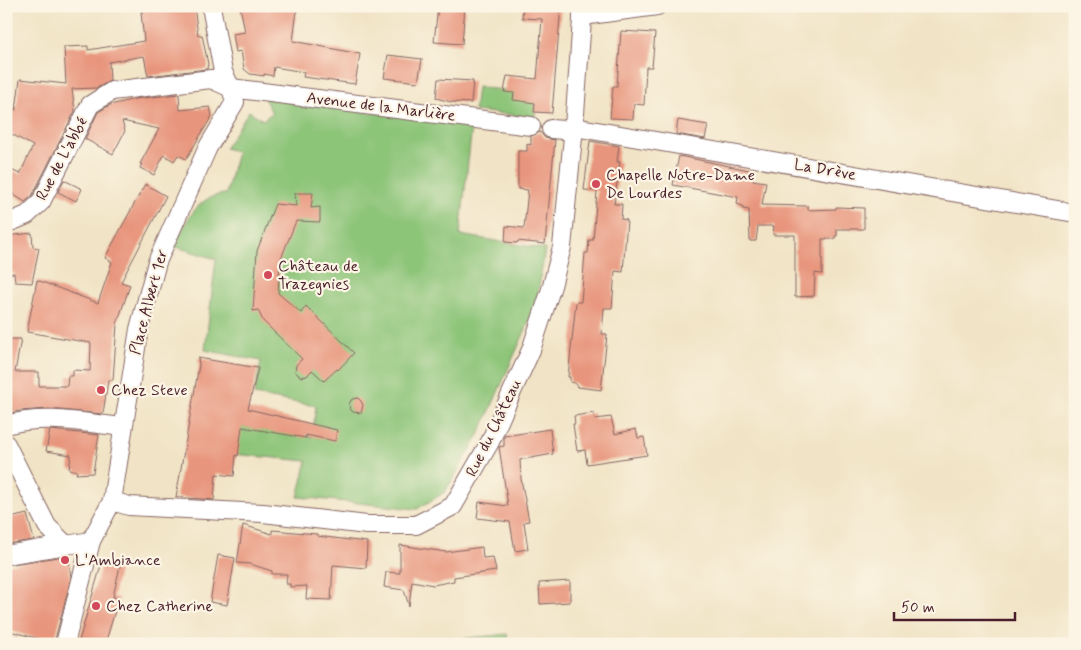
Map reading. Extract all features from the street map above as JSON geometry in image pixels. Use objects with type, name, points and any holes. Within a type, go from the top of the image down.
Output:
[{"type":"street","points":[[211,6],[223,72],[231,88]]},
{"type":"street","points":[[583,11],[657,6]]},
{"type":"street","name":"Rue du Château","points":[[112,502],[129,506],[263,513],[367,525],[416,525],[453,506],[490,442],[531,350],[552,286],[562,247],[583,11]]},
{"type":"street","name":"Rue de L'abbé","points":[[6,222],[27,215],[41,202],[90,105],[112,91],[211,79],[231,88]]},
{"type":"street","name":"Avenue de la Marlière","points":[[231,88],[531,126]]},
{"type":"street","name":"Place Albert 1er","points":[[112,502],[138,329],[157,262],[208,147],[235,102],[231,88]]},
{"type":"street","points":[[551,129],[563,130],[574,127]]},
{"type":"street","name":"La Drève","points":[[574,127],[1075,212]]},
{"type":"street","points":[[6,425],[22,420],[58,420],[122,427]]},
{"type":"street","points":[[6,444],[47,526],[66,545]]},
{"type":"street","points":[[66,644],[91,541],[112,502]]},
{"type":"street","points":[[6,555],[91,541]]},
{"type":"green space","points":[[477,87],[520,92],[536,101],[535,117],[474,111]]},
{"type":"green space","points":[[264,98],[472,126],[460,235],[545,249],[536,306],[479,435],[445,492],[417,509],[298,497],[307,461],[232,454],[238,424],[312,437],[316,406],[254,395],[261,361],[205,350],[216,259],[173,246],[199,205],[207,199],[226,194],[237,152],[225,148],[249,111],[263,120],[272,113]]},
{"type":"green space","points":[[507,634],[509,644],[409,644]]},
{"type":"building","points":[[155,6],[194,6],[198,35],[202,35],[208,64],[207,69],[148,76],[144,56],[109,62],[110,81],[97,88],[72,89],[75,111],[32,196],[25,202],[14,195],[11,170],[20,174],[33,146],[6,131],[6,105],[16,110],[20,79],[66,84],[64,47],[88,46],[88,50],[144,41],[141,12],[143,12],[143,9]]},
{"type":"building","points":[[240,6],[273,6],[297,10],[293,41],[360,54],[355,84],[303,77],[304,72],[274,67],[273,76],[250,74],[244,69],[241,51],[236,52],[233,34],[245,32]]},
{"type":"building","points":[[438,6],[465,6],[462,44],[434,42]]},
{"type":"building","points":[[523,6],[561,6],[552,113],[534,112],[535,103],[513,100],[514,93],[504,92],[507,76],[537,79],[542,19],[522,18]]},
{"type":"building","points":[[621,31],[655,33],[652,67],[646,67],[644,105],[634,104],[633,119],[610,118],[613,86],[617,86]]},
{"type":"building","points":[[388,55],[422,59],[418,82],[384,78]]},
{"type":"building","points":[[438,79],[473,81],[471,103],[451,102],[436,98]]},
{"type":"building","points":[[179,94],[180,110],[210,107],[212,116],[186,159],[178,155],[174,161],[164,155],[154,175],[140,168],[142,164],[140,164],[159,129],[122,121],[125,131],[113,154],[85,139],[98,112],[110,105],[135,99]]},
{"type":"building","points":[[678,120],[708,125],[705,139],[676,134]]},
{"type":"building","points":[[540,132],[545,138],[555,140],[545,244],[518,241],[517,243],[505,242],[506,226],[524,228],[528,190],[518,189],[518,151],[527,151],[527,144],[531,145],[531,136]]},
{"type":"building","points":[[590,141],[619,146],[617,162],[620,162],[614,204],[622,204],[621,219],[627,220],[623,272],[615,271],[612,308],[604,308],[602,334],[607,334],[601,390],[578,387],[575,383],[570,382],[570,377],[568,377],[576,302],[581,302],[585,253],[588,253],[589,240],[593,240],[597,191],[584,190]]},
{"type":"building","points":[[679,156],[754,171],[752,180],[766,182],[762,205],[808,206],[808,210],[836,209],[836,207],[864,208],[864,229],[837,229],[835,239],[822,239],[822,274],[815,273],[814,296],[795,297],[795,235],[773,235],[774,226],[758,226],[756,241],[750,241],[749,210],[743,209],[743,206],[737,204],[738,197],[673,185]]},
{"type":"building","points":[[64,180],[82,189],[76,201],[58,192]]},
{"type":"building","points":[[145,184],[166,196],[121,282],[130,285],[117,324],[113,380],[108,380],[103,414],[49,409],[6,414],[6,339],[21,339],[15,372],[39,372],[39,386],[67,386],[68,376],[73,376],[73,370],[90,371],[91,343],[27,332],[37,280],[98,303],[112,262],[105,258]]},
{"type":"building","name":"Château de Trazegnies","points":[[295,193],[313,193],[311,208],[320,207],[320,222],[296,221],[280,261],[278,293],[301,313],[306,306],[354,353],[338,370],[324,381],[312,370],[307,376],[301,377],[295,372],[296,365],[302,359],[263,321],[258,310],[253,311],[257,251],[275,204],[296,206]]},
{"type":"building","points":[[32,233],[33,247],[39,248],[32,283],[15,282],[14,273],[6,274],[6,236]]},
{"type":"building","points":[[198,358],[258,368],[248,409],[337,430],[335,441],[306,435],[306,438],[242,427],[234,476],[216,474],[214,500],[176,497],[199,365]]},
{"type":"building","points":[[358,398],[363,405],[361,413],[353,412],[349,404],[352,399]]},
{"type":"building","points":[[593,413],[595,419],[611,417],[615,434],[636,429],[638,438],[644,437],[647,455],[587,464],[585,450],[577,451],[573,424],[575,424],[574,416]]},
{"type":"building","points":[[550,429],[553,454],[520,460],[521,479],[529,521],[524,522],[528,549],[515,551],[510,522],[477,518],[479,502],[508,506],[499,447],[504,446],[504,436]]},
{"type":"building","points":[[50,430],[99,435],[93,473],[76,474],[77,471],[69,469],[71,455],[46,451]]},
{"type":"building","points":[[27,514],[34,540],[6,544],[6,519]]},
{"type":"building","points":[[243,525],[272,534],[272,530],[317,534],[317,536],[367,542],[366,568],[333,565],[331,600],[306,599],[307,586],[290,587],[290,584],[286,584],[287,574],[272,574],[272,571],[250,564],[237,563]]},
{"type":"building","points":[[400,545],[446,552],[482,547],[483,558],[493,557],[496,571],[454,577],[454,581],[433,585],[412,581],[409,606],[404,590],[384,587],[386,572],[400,573]]},
{"type":"building","points":[[218,555],[235,558],[227,605],[210,602]]},
{"type":"building","points":[[65,556],[69,559],[71,579],[54,643],[6,630],[6,565]]},
{"type":"building","points":[[102,562],[120,566],[113,597],[119,598],[105,644],[78,644]]},
{"type":"building","points":[[570,581],[570,602],[540,604],[539,583]]},
{"type":"place","name":"Chapelle Notre-Dame De Lourdes","points":[[596,184]]},
{"type":"place","name":"Château de Trazegnies","points":[[268,275]]},
{"type":"place","name":"Chez Steve","points":[[101,390]]},
{"type":"place","name":"L'Ambiance","points":[[65,560]]},
{"type":"place","name":"Chez Catherine","points":[[96,606]]}]
